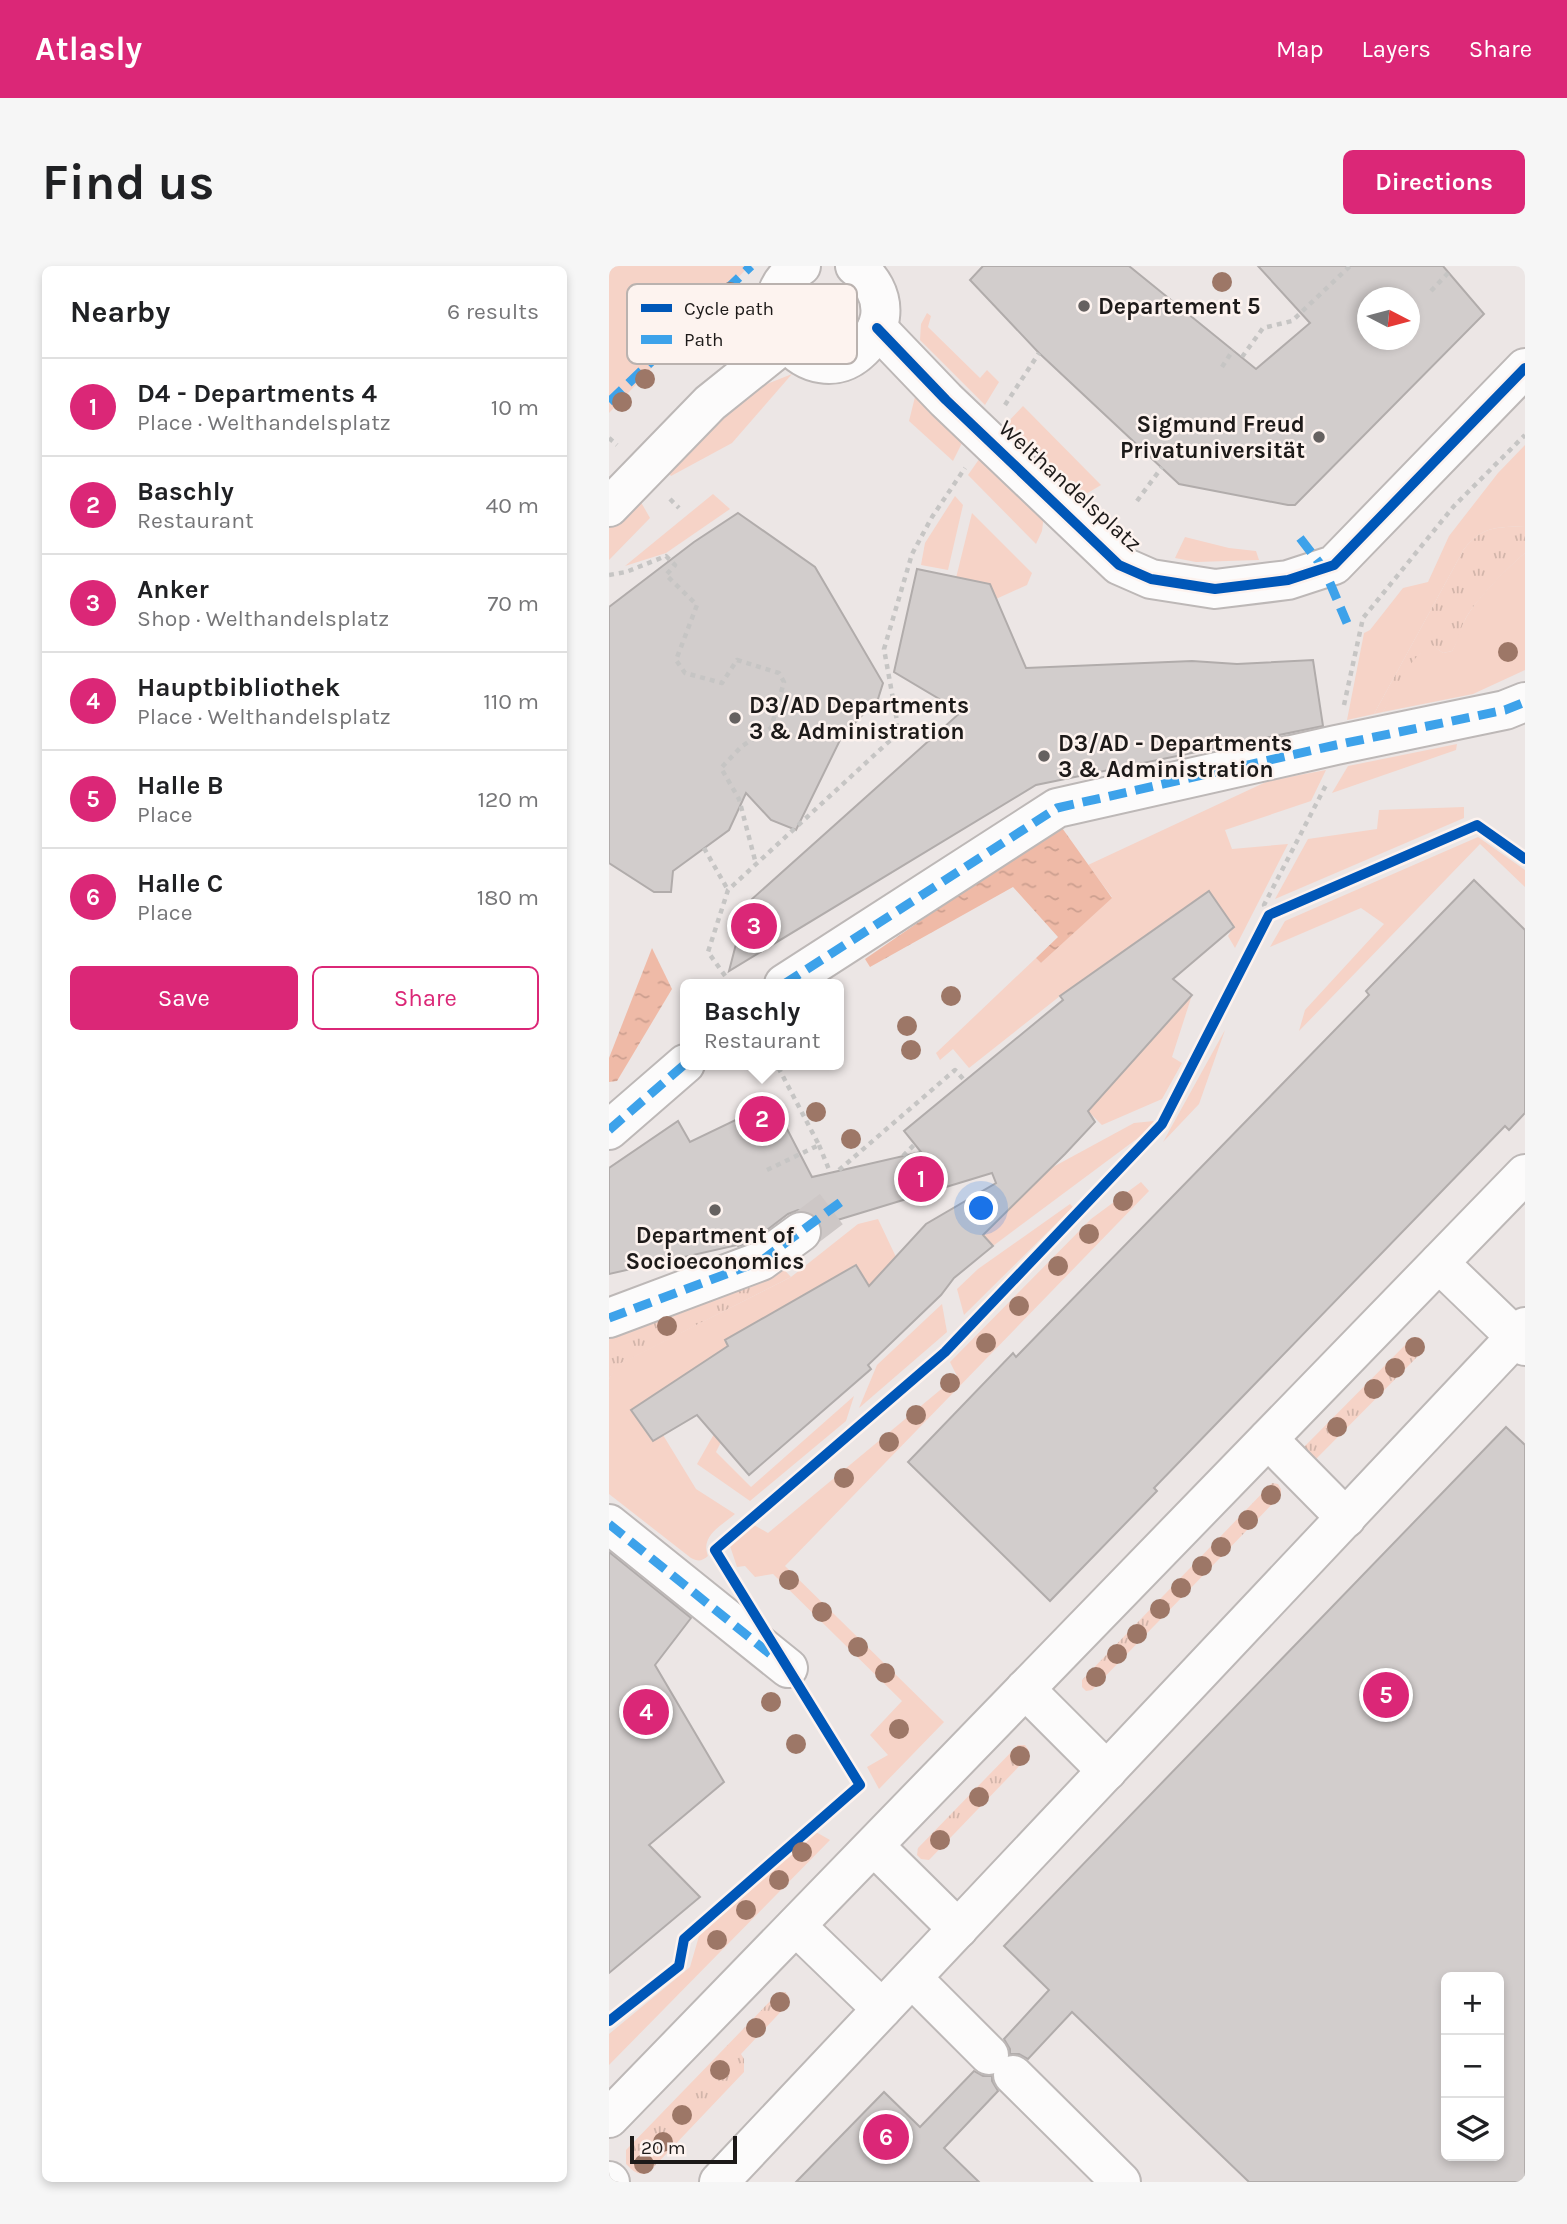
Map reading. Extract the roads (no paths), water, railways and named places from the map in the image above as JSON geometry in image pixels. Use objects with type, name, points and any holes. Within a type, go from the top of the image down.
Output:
[{"type":"street","points":[[783,284],[801,266]]},
{"type":"street","points":[[857,354],[869,342],[880,316],[880,303],[870,271]]},
{"type":"street","name":"Welthandelsplatz","points":[[877,328],[985,437],[1119,565],[1151,579],[1215,589],[1288,580],[1334,565],[1525,368]]},
{"type":"street","points":[[609,507],[710,403],[759,364]]},
{"type":"street","points":[[792,979],[1057,808],[1505,710],[1525,702]]},
{"type":"street","points":[[609,1130],[680,1067]]},
{"type":"street","points":[[609,2118],[1525,1174]]},
{"type":"street","points":[[609,1318],[761,1261],[801,1232]]},
{"type":"street","points":[[719,2182],[1346,1518],[1522,1337],[1439,1263]]},
{"type":"street","points":[[1268,1439],[1346,1518]]},
{"type":"street","points":[[609,1524],[787,1668]]},
{"type":"street","points":[[1025,1689],[1107,1771]]},
{"type":"street","points":[[874,1846],[958,1929]]},
{"type":"street","points":[[796,1926],[882,2009]]},
{"type":"street","points":[[912,1978],[1122,2182]]},
{"type":"water","points":[[1060,825],[1112,898],[1041,963],[1036,958],[1058,937],[1013,887],[870,967],[865,959]]},
{"type":"water","points":[[652,948],[672,989],[617,1081],[609,1082],[609,1058]]},
{"type":"tunnel","points":[[801,1232],[842,1201]]},
{"type":"place","name":"Departement 5","points":[[1084,306]]},
{"type":"place","name":"Sigmund Freud Privatuniversität","points":[[1319,437]]},
{"type":"place","name":"D3/AD Departments 3 & Administration","points":[[735,718]]},
{"type":"place","name":"D3/AD - Departments 3 & Administration","points":[[1044,756]]},
{"type":"place","name":"Anker","points":[[754,926]]},
{"type":"place","name":"Baschly","points":[[762,1119]]},
{"type":"place","name":"D4 - Departments 4","points":[[921,1179]]},
{"type":"place","name":"Department of Socioeconomics","points":[[715,1210]]},
{"type":"place","name":"Halle B","points":[[1386,1695]]},
{"type":"place","name":"Hauptbibliothek","points":[[646,1712]]},
{"type":"place","name":"Halle C","points":[[886,2137]]}]
